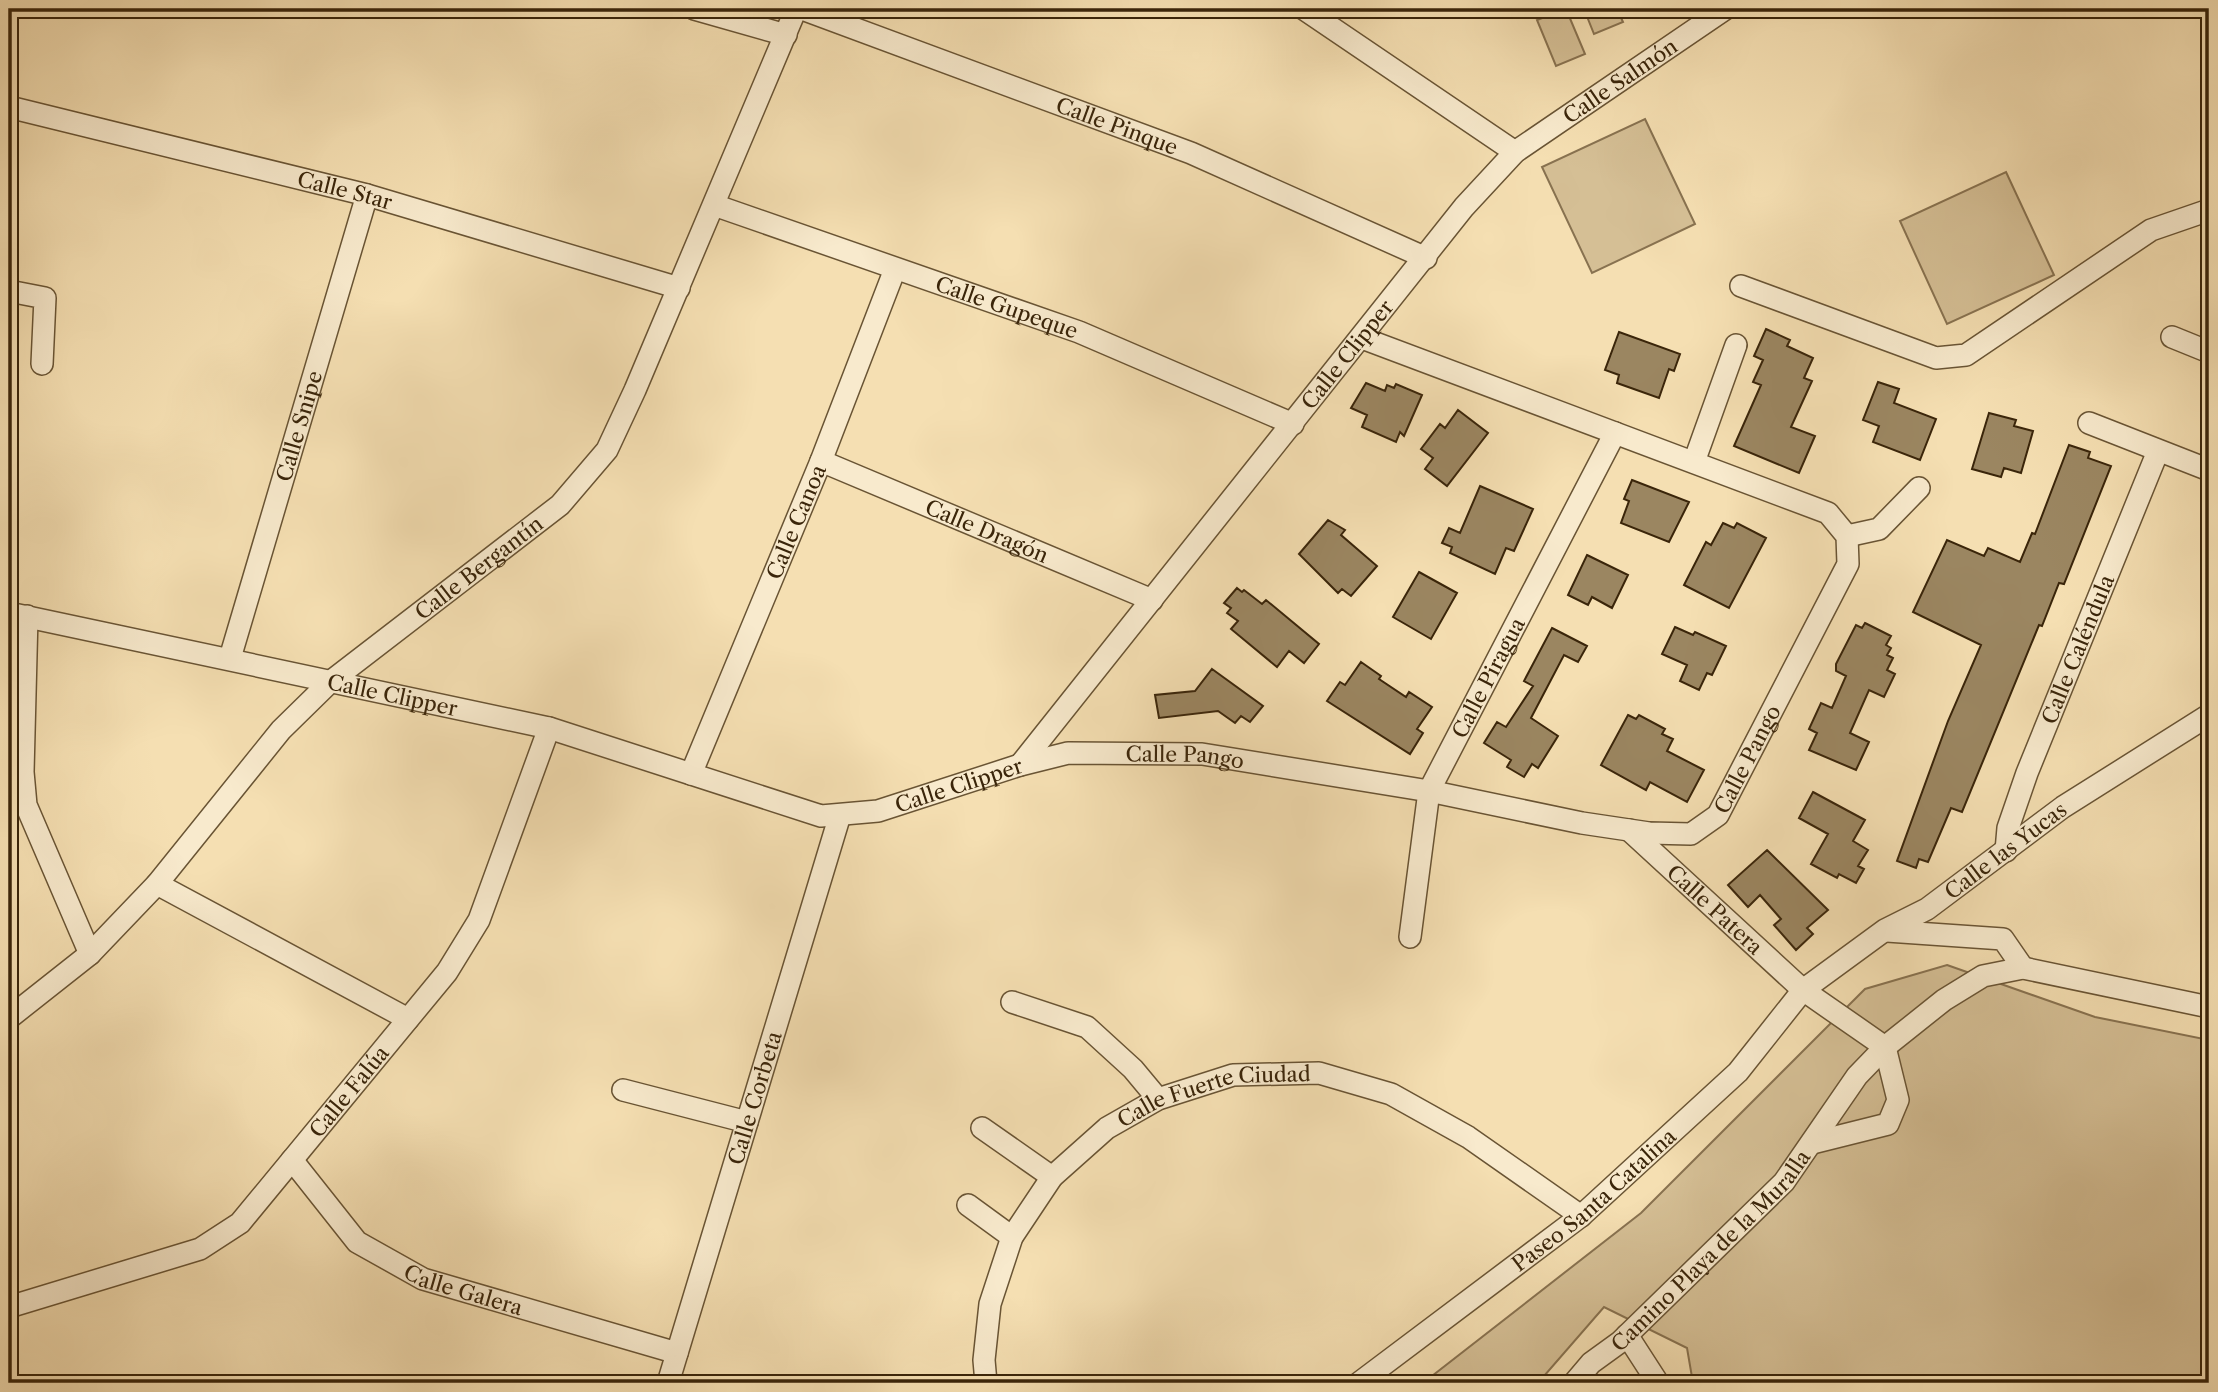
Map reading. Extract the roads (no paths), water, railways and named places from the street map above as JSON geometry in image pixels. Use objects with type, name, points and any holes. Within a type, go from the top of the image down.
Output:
[{"type":"street","points":[[694,9],[786,35]]},
{"type":"street","name":"Calle Bergantín","points":[[9,1018],[90,954],[157,884],[281,730],[330,682],[560,505],[607,450],[679,288],[796,9]]},
{"type":"street","name":"Calle Pinque","points":[[802,9],[1191,153],[1426,258]]},
{"type":"street","points":[[1304,9],[1516,152]]},
{"type":"street","name":"Calle Salmón","points":[[1516,152],[1725,9]]},
{"type":"street","name":"Calle Star","points":[[9,107],[367,195],[679,288]]},
{"type":"street","name":"Calle Clipper","points":[[18,614],[550,728],[821,817],[878,811],[1020,765],[1464,207],[1516,152]]},
{"type":"street","name":"Calle Snipe","points":[[230,658],[367,195]]},
{"type":"street","name":"Calle Gupeque","points":[[714,205],[1079,332],[1293,424]]},
{"type":"street","points":[[1741,286],[1936,358],[1966,355],[2151,229],[2209,210]]},
{"type":"street","name":"Calle Canoa","points":[[691,774],[821,461],[895,269]]},
{"type":"street","points":[[9,291],[45,298],[42,364]]},
{"type":"street","points":[[2172,337],[2209,352]]},
{"type":"street","points":[[1362,338],[1828,513],[1847,536],[1879,529],[1902,510],[1919,488]]},
{"type":"street","points":[[1694,462],[1736,345]]},
{"type":"street","points":[[2089,423],[2209,470]]},
{"type":"street","name":"Calle Piragua","points":[[1410,937],[1429,791],[1615,433]]},
{"type":"street","name":"Calle Caléndula","points":[[2006,851],[2008,828],[2027,773],[2158,451]]},
{"type":"street","name":"Calle Dragón","points":[[821,461],[1152,600]]},
{"type":"street","name":"Calle Pango","points":[[1020,765],[1068,753],[1202,754],[1429,791],[1629,830],[1691,834],[1718,815],[1848,564],[1847,536]]},
{"type":"street","points":[[18,614],[26,805],[90,954]]},
{"type":"street","name":"Calle las Yucas","points":[[1803,990],[1885,930],[1927,909],[2063,807],[2209,715]]},
{"type":"street","name":"Calle Falúa","points":[[9,1307],[200,1249],[240,1223],[447,972],[480,920],[550,728]]},
{"type":"street","name":"Calle Corbeta","points":[[668,1383],[840,815]]},
{"type":"street","name":"Calle Patera","points":[[1629,830],[1803,990]]},
{"type":"street","points":[[157,884],[408,1019]]},
{"type":"street","points":[[1885,930],[2003,939],[2023,968]]},
{"type":"street","name":"Camino Playa de la Muralla","points":[[1574,1383],[1591,1363],[1626,1335],[1784,1182],[1857,1076],[1885,1047],[1944,1000],[1983,976],[2023,968],[2209,1007]]},
{"type":"street","points":[[1803,990],[1885,1047]]},
{"type":"street","name":"Paseo Santa Catalina","points":[[1359,1383],[1581,1216],[1738,1072],[1803,990]]},
{"type":"street","points":[[1012,1002],[1087,1027],[1133,1069],[1158,1099]]},
{"type":"street","name":"Camino Playa de la Muralla","points":[[1812,1143],[1888,1124],[1898,1100],[1885,1047]]},
{"type":"street","name":"Calle Fuerte Ciudad","points":[[986,1383],[984,1360],[990,1304],[1012,1237],[1052,1177],[1107,1128],[1158,1099],[1233,1075],[1318,1073],[1391,1094],[1468,1137],[1581,1216]]},
{"type":"street","points":[[623,1090],[747,1122]]},
{"type":"street","points":[[982,1128],[1052,1177]]},
{"type":"street","name":"Calle Galera","points":[[292,1160],[357,1242],[424,1279],[677,1353]]},
{"type":"street","points":[[968,1205],[1012,1237]]},
{"type":"street","points":[[1626,1335],[1657,1382]]}]
